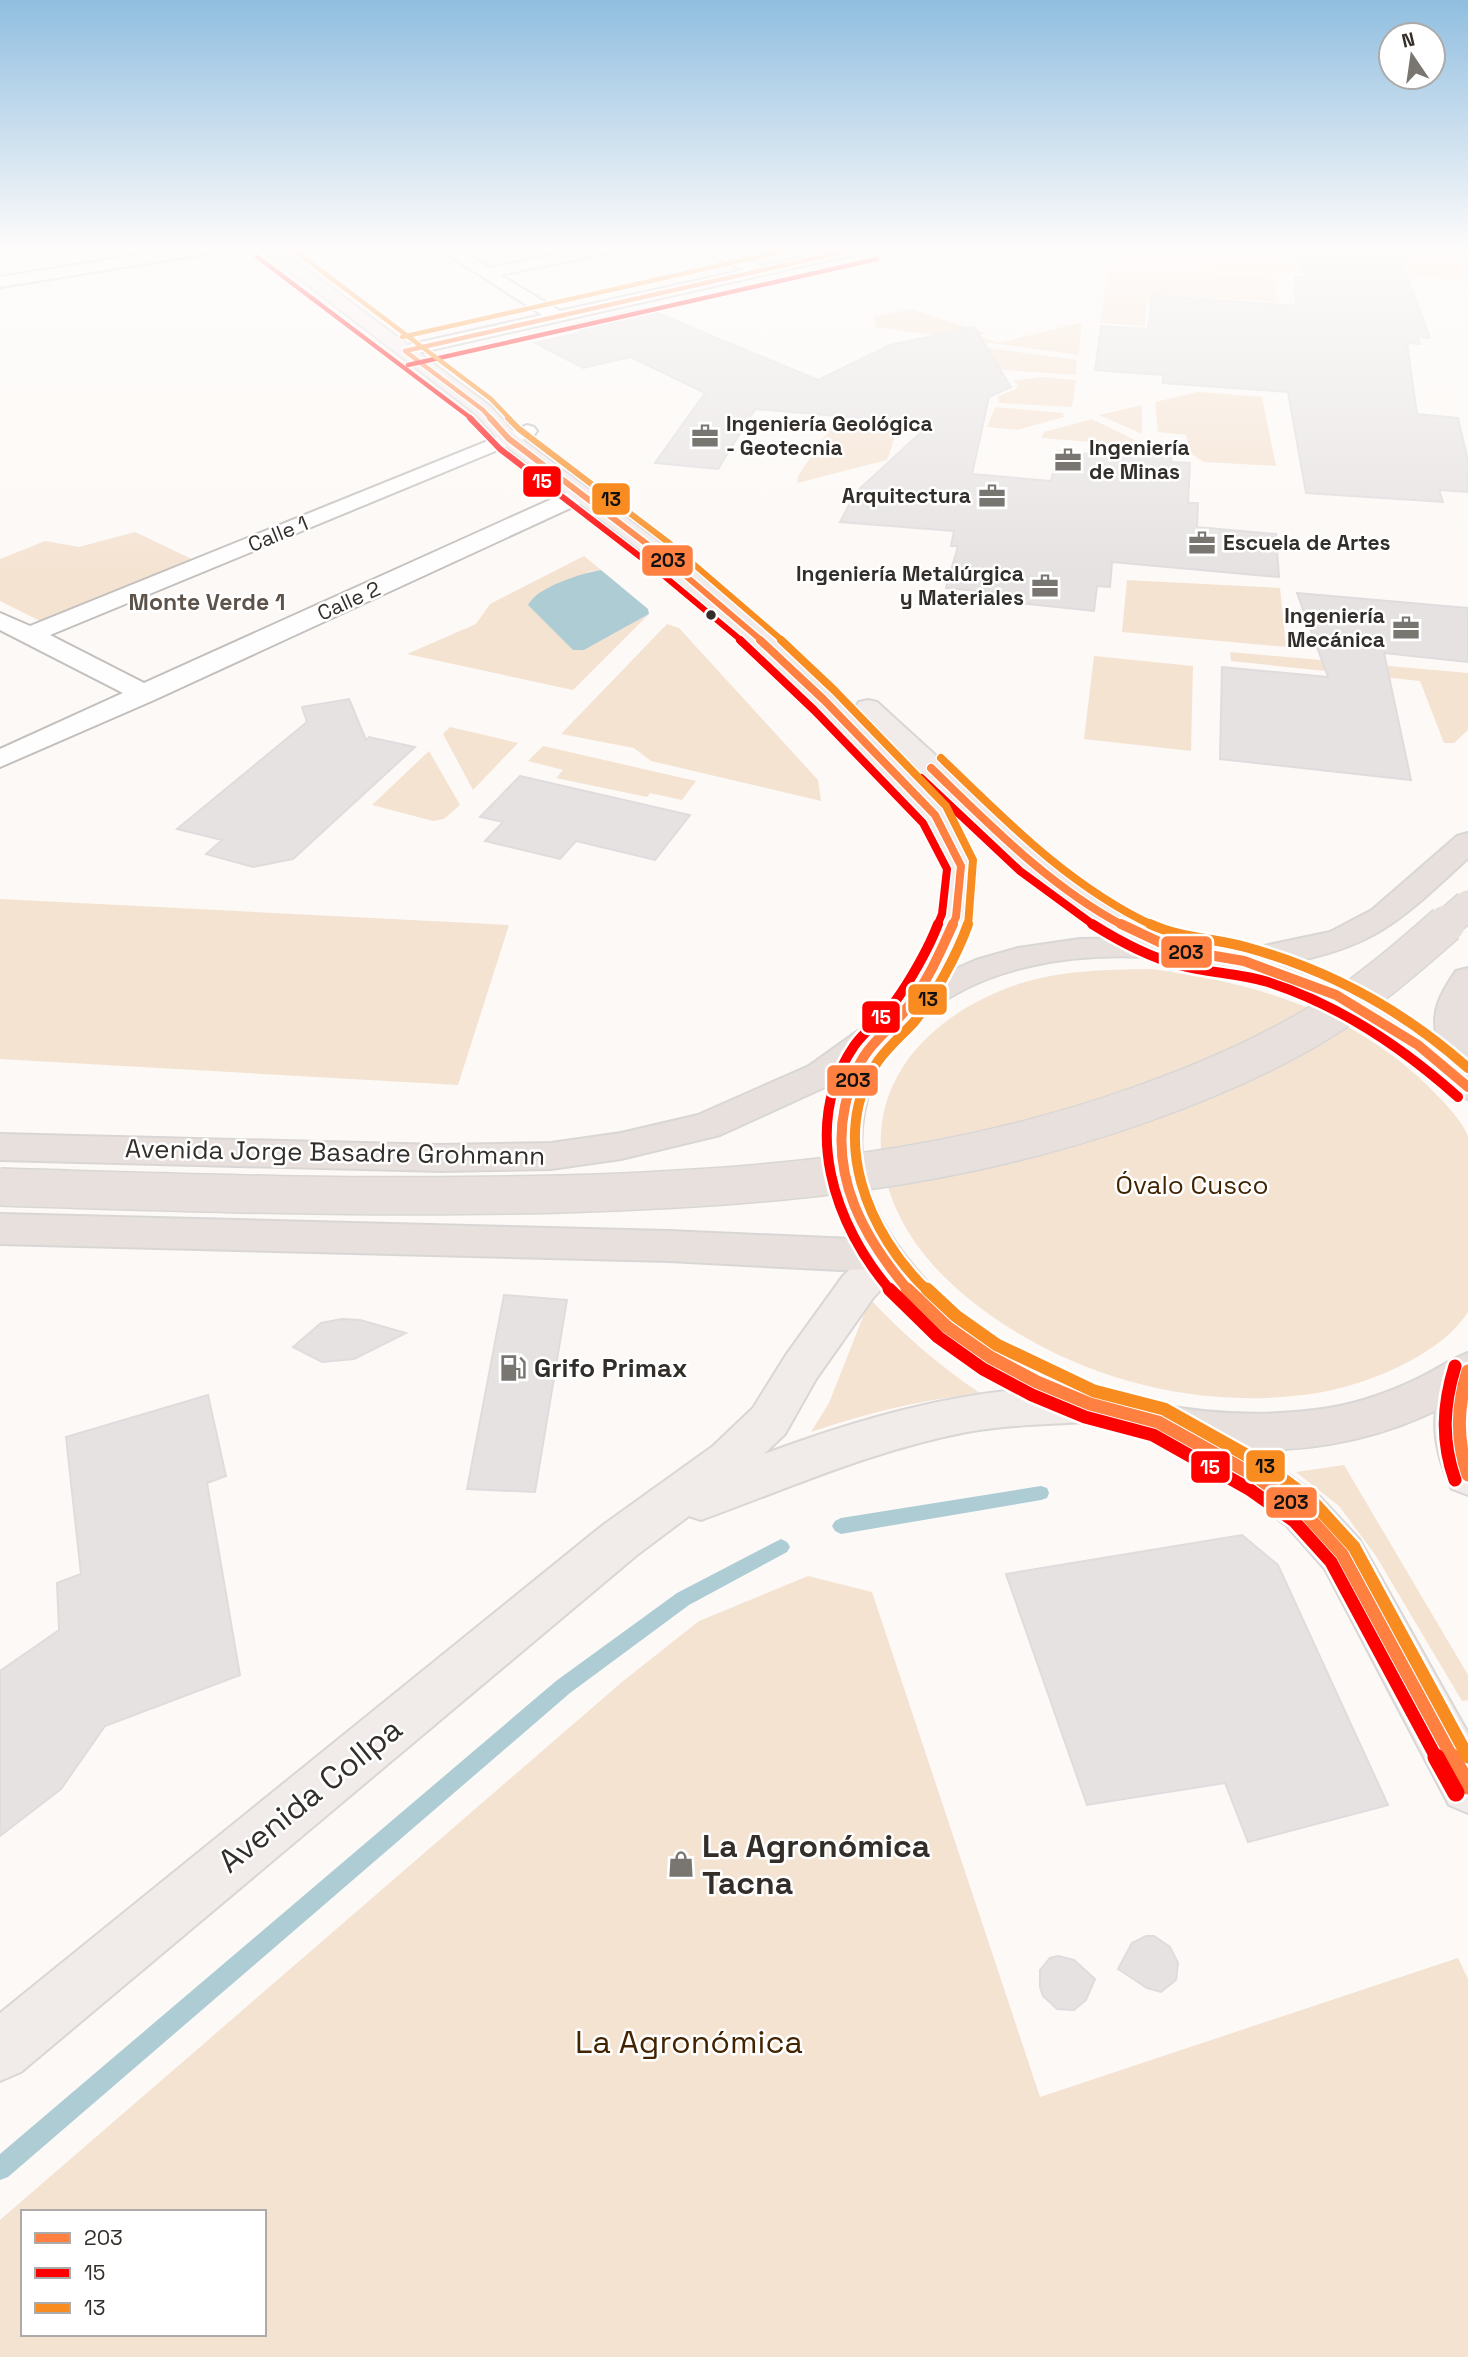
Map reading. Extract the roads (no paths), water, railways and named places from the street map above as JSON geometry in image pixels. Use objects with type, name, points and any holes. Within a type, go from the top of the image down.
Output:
[{"type":"highway","points":[[1239,961],[1275,955],[1353,935],[1378,920],[1468,842]]},
{"type":"highway","points":[[0,1187],[226,1194],[484,1197],[712,1189],[797,1181],[959,1156],[1107,1116],[1174,1093],[1291,1039],[1341,1009],[1384,978],[1468,905]]},
{"type":"highway","points":[[1468,1087],[1445,1063],[1399,1029],[1349,1000],[1295,977],[1239,961],[1173,949],[1101,947],[1032,954],[948,983],[899,1017],[866,1053],[849,1088],[841,1126],[842,1167],[854,1210],[880,1257],[912,1295],[947,1327],[990,1357],[1037,1382],[1090,1404],[1158,1422],[1283,1432],[1342,1425],[1403,1408],[1468,1372]]},
{"type":"highway","points":[[1468,978],[1457,993],[1449,1015],[1454,1037],[1468,1071]]},
{"type":"highway","name":"Avenida Jorge Basadre Grohmann","points":[[0,1147],[441,1158],[551,1156],[621,1146],[707,1126],[822,1075],[899,1017]]},
{"type":"highway","points":[[0,1229],[668,1246],[880,1257]]},
{"type":"main road","points":[[410,355],[518,435],[664,528],[713,568],[1068,892],[1106,918],[1173,949]]},
{"type":"main road","points":[[518,435],[582,494],[660,554],[753,633],[824,700],[935,815],[961,866],[956,917],[937,960],[899,1017]]},
{"type":"main road","points":[[620,1540],[729,1460],[769,1421],[801,1367],[880,1257]]},
{"type":"main road","points":[[1468,1372],[1455,1418],[1464,1467],[1468,1475]]},
{"type":"main road","points":[[620,1540],[696,1502],[763,1473],[864,1441],[951,1417],[1019,1407],[1090,1404]]},
{"type":"main road","points":[[1158,1422],[1257,1477],[1303,1511],[1342,1554],[1468,1786]]},
{"type":"main road","name":"Avenida Collpa","points":[[0,2051],[620,1540]]},
{"type":"street","name":"Calle 1","points":[[29,635],[518,435]]},
{"type":"street","name":"Calle 2","points":[[0,759],[582,494]]},
{"type":"street","points":[[0,620],[145,694]]},
{"type":"water","points":[[601,570],[648,609],[649,614],[584,650],[573,650],[528,605],[533,598],[550,587]]},
{"type":"waterway","points":[[841,1526],[1041,1493]]},
{"type":"waterway","points":[[0,2169],[563,1687],[683,1599],[781,1547]]},
{"type":"place","name":"Ingeniería Geológica - Geotecnia","points":[[705,436]]},
{"type":"place","name":"Ingeniería de Minas","points":[[1068,460]]},
{"type":"place","name":"Arquitectura","points":[[992,496]]},
{"type":"place","name":"Escuela de Artes","points":[[1202,543]]},
{"type":"place","name":"Ingeniería Metalúrgica y Materiales","points":[[1045,586]]},
{"type":"place","name":"Ingeniería Mecánica","points":[[1406,628]]},
{"type":"place","name":"Grifo Primax","points":[[513,1368]]},
{"type":"place","name":"La Agronómica Tacna","points":[[681,1864]]},
{"type":"district","name":"Monte Verde 1","points":[[207,602]]},
{"type":"park label","name":"Óvalo Cusco","points":[[1192,1185]]},
{"type":"park label","name":"La Agronómica","points":[[689,2042]]}]
